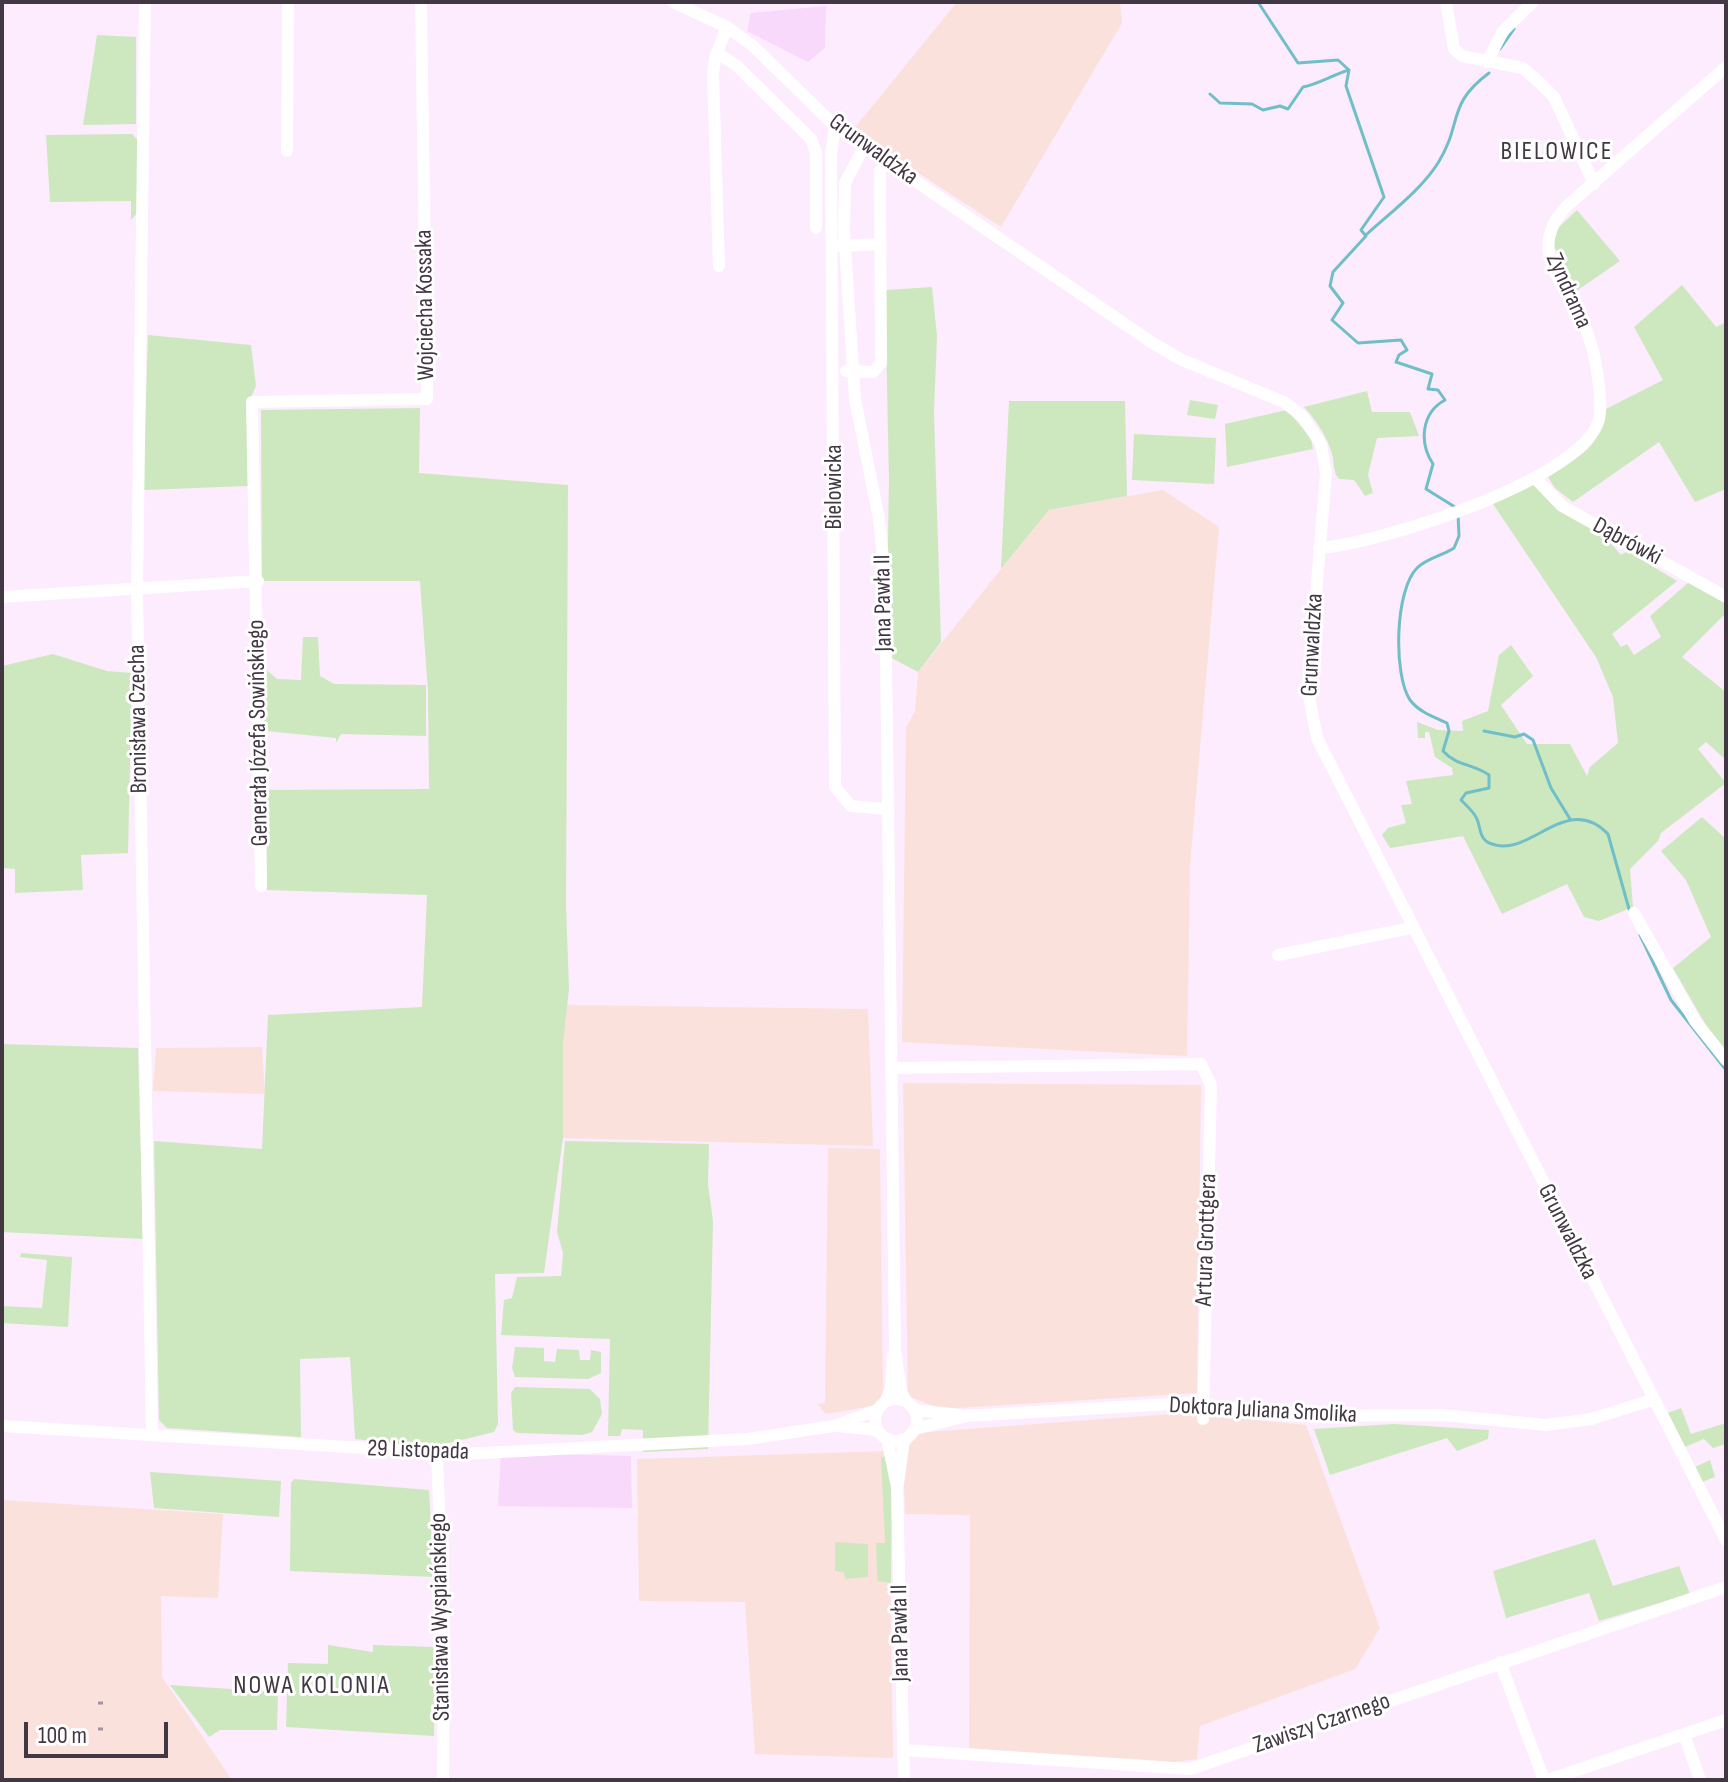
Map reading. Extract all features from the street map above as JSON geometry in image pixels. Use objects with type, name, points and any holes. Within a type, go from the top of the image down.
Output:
[{"type":"street","name":"Bronisława Czecha","points":[[145,2],[137,591],[152,1435]]},
{"type":"street","points":[[287,151],[288,2]]},
{"type":"street","name":"Wojciecha Kossaka","points":[[258,581],[252,402],[427,399],[421,2]]},
{"type":"street","name":"Grunwaldzka","points":[[673,2],[727,27],[752,45],[835,126],[1170,354],[1284,402],[1302,416],[1316,433],[1325,457],[1308,692],[1311,717],[1332,773],[1726,1540]]},
{"type":"street","points":[[1446,2],[1454,49],[1462,56],[1523,68],[1554,97],[1594,184]]},
{"type":"street","points":[[1487,62],[1503,31],[1533,2]]},
{"type":"street","points":[[719,266],[713,75],[727,27]]},
{"type":"street","points":[[717,53],[736,65],[811,139],[816,153],[816,228]]},
{"type":"street","name":"Zyndrama","points":[[1319,548],[1347,546],[1456,512],[1535,478],[1588,442],[1600,416],[1589,336],[1554,269],[1546,244],[1554,219],[1726,67]]},
{"type":"street","name":"Bielowicka","points":[[835,126],[831,155],[839,246],[835,371],[835,787],[851,806],[886,809]]},
{"type":"street","name":"Jana Pawła II","points":[[864,147],[845,183],[839,246],[852,371],[884,556],[895,1348],[900,1389],[911,1406],[915,1429]]},
{"type":"street","points":[[835,371],[873,372],[881,363],[880,171]]},
{"type":"street","points":[[839,246],[880,244]]},
{"type":"street","name":"Dąbrówki","points":[[1535,478],[1562,506],[1726,597]]},
{"type":"street","points":[[2,597],[137,591],[258,581]]},
{"type":"street","name":"Generała Józefa Sowińskiego","points":[[258,581],[261,886]]},
{"type":"street","points":[[1634,913],[1695,1021],[1726,1060]]},
{"type":"street","points":[[1278,955],[1411,928]]},
{"type":"street","name":"Artura Grottgera","points":[[891,1068],[1201,1064],[1211,1085],[1203,1419]]},
{"type":"street","name":"Jana Pawła II","points":[[895,1348],[891,1389],[881,1406],[882,1435],[897,1487]]},
{"type":"street","name":"Doktora Juliana Smolika","points":[[915,1429],[966,1416],[1203,1403],[1300,1416],[1442,1415],[1530,1426],[1580,1421],[1652,1400]]},
{"type":"street","name":"29 Listopada","points":[[2,1426],[437,1453],[747,1439],[834,1426],[881,1406]]},
{"type":"street","name":"Doktora Juliana Smolika","points":[[881,1406],[911,1406],[966,1416]]},
{"type":"street","name":"29 Listopada","points":[[834,1426],[904,1440]]},
{"type":"street","points":[[904,1440],[915,1429]]},
{"type":"street","name":"Jana Pawła II","points":[[904,1440],[897,1487],[904,1780]]},
{"type":"street","name":"Stanisława Wyspiańskiego","points":[[437,1453],[444,1630],[443,1780]]},
{"type":"street","name":"Zawiszy Czarnego","points":[[903,1750],[1191,1775],[1500,1662],[1726,1587]]},
{"type":"street","points":[[1500,1662],[1546,1780],[1726,1720]]},
{"type":"street","points":[[1684,1734],[1700,1780]]},
{"type":"shaded area","points":[[957,2],[1120,2],[1122,23],[1001,227],[853,130]]},
{"type":"shaded area","points":[[826,6],[825,48],[808,62],[747,31],[751,13]]},
{"type":"shaded area","points":[[1163,490],[1219,527],[1190,865],[1187,1056],[902,1042],[906,728],[915,711],[918,672],[1049,510]]},
{"type":"shaded area","points":[[567,1005],[868,1009],[873,1146],[563,1138],[563,1044]]},
{"type":"shaded area","points":[[262,1047],[265,1094],[153,1091],[156,1048]]},
{"type":"shaded area","points":[[903,1083],[1201,1085],[1197,1393],[942,1409],[908,1396]]},
{"type":"shaded area","points":[[828,1148],[880,1149],[883,1399],[872,1406],[826,1414],[818,1404],[825,1403]]},
{"type":"shaded area","points":[[1184,1413],[1306,1425],[1380,1628],[1355,1669],[1200,1726],[1197,1759],[1160,1764],[969,1748],[970,1515],[905,1514],[903,1451],[912,1443],[914,1433]]},
{"type":"shaded area","points":[[888,1451],[893,1758],[755,1754],[745,1602],[639,1601],[637,1459]]},
{"type":"shaded area","points":[[501,1453],[631,1456],[632,1508],[498,1506]]},
{"type":"shaded area","points":[[2,1500],[223,1514],[218,1598],[161,1596],[162,1677],[232,1780],[2,1780]]},
{"type":"green space","points":[[97,35],[136,37],[136,124],[83,125]]},
{"type":"green space","points":[[132,134],[138,140],[138,212],[131,220],[131,201],[50,202],[46,135]]},
{"type":"green space","points":[[1577,210],[1620,261],[1575,292],[1553,244],[1558,228]]},
{"type":"green space","points":[[1682,285],[1716,327],[1726,322],[1726,489],[1695,502],[1659,442],[1573,502],[1555,488],[1548,477],[1593,443],[1598,435],[1602,411],[1663,380],[1634,327]]},
{"type":"green space","points":[[932,287],[937,336],[934,413],[941,642],[918,672],[886,655],[889,481],[885,290]]},
{"type":"green space","points":[[148,335],[251,345],[256,386],[251,397],[248,486],[143,490]]},
{"type":"green space","points":[[1367,391],[1372,412],[1410,412],[1419,436],[1377,438],[1368,475],[1373,493],[1365,496],[1354,480],[1339,479],[1327,441],[1304,407]]},
{"type":"green space","points":[[1190,400],[1218,405],[1215,419],[1187,415]]},
{"type":"green space","points":[[1009,401],[1125,401],[1127,496],[1049,510],[1001,569]]},
{"type":"green space","points":[[420,408],[419,473],[568,485],[566,905],[569,989],[563,1044],[563,1138],[544,1273],[495,1274],[498,1424],[494,1432],[428,1448],[355,1439],[350,1357],[300,1359],[301,1437],[167,1428],[159,1420],[154,1141],[262,1149],[268,1015],[422,1007],[427,895],[267,890],[266,790],[429,789],[428,692],[420,581],[262,581],[261,410]]},
{"type":"green space","points":[[1287,410],[1311,438],[1313,449],[1227,467],[1225,424]]},
{"type":"green space","points":[[1134,434],[1216,438],[1214,484],[1132,480]]},
{"type":"green space","points":[[1532,483],[1552,504],[1611,539],[1609,541],[1621,555],[1627,551],[1677,581],[1612,634],[1621,647],[1627,644],[1634,655],[1661,637],[1650,616],[1690,581],[1726,603],[1726,613],[1682,657],[1726,692],[1726,760],[1706,742],[1698,749],[1726,783],[1661,833],[1658,841],[1630,869],[1633,907],[1599,921],[1584,917],[1567,884],[1502,914],[1463,836],[1390,848],[1382,835],[1388,828],[1406,823],[1401,805],[1412,804],[1406,781],[1453,775],[1452,768],[1435,757],[1429,732],[1425,732],[1425,738],[1418,738],[1417,722],[1438,730],[1463,731],[1462,721],[1488,711],[1499,655],[1511,645],[1533,676],[1501,705],[1527,744],[1570,744],[1587,776],[1590,767],[1618,743],[1613,697],[1596,657],[1493,504]]},
{"type":"green space","points":[[303,637],[318,637],[320,676],[334,684],[426,685],[426,736],[341,734],[336,743],[336,738],[266,731],[261,721],[261,665],[277,679],[301,680]]},
{"type":"green space","points":[[53,654],[107,671],[132,673],[128,853],[81,855],[83,890],[15,893],[15,869],[2,868],[2,666]]},
{"type":"green space","points":[[1702,817],[1726,839],[1726,1054],[1715,1041],[1673,968],[1711,937],[1686,880],[1661,851]]},
{"type":"green space","points":[[2,1044],[138,1048],[143,1239],[2,1232]]},
{"type":"green space","points":[[565,1141],[709,1144],[708,1184],[713,1221],[708,1449],[643,1452],[643,1430],[622,1429],[620,1436],[608,1436],[610,1339],[501,1335],[504,1300],[512,1298],[517,1277],[561,1276],[563,1253],[557,1232]]},
{"type":"green space","points":[[21,1253],[72,1257],[68,1327],[2,1323],[2,1306],[42,1308],[47,1260],[20,1257]]},
{"type":"green space","points":[[515,1347],[544,1348],[544,1361],[555,1362],[557,1349],[579,1350],[580,1360],[590,1360],[591,1350],[601,1352],[601,1373],[588,1379],[515,1377],[512,1368]]},
{"type":"green space","points":[[515,1387],[590,1389],[600,1399],[602,1414],[592,1432],[582,1435],[517,1433],[513,1430],[511,1393]]},
{"type":"green space","points":[[1681,1408],[1691,1434],[1726,1423],[1726,1444],[1713,1448],[1704,1439],[1685,1447],[1668,1413]]},
{"type":"green space","points":[[1394,1424],[1489,1430],[1488,1439],[1457,1451],[1447,1438],[1330,1475],[1314,1429]]},
{"type":"green space","points":[[881,1457],[892,1457],[891,1583],[878,1581],[877,1576],[876,1543],[885,1543]]},
{"type":"green space","points":[[1710,1460],[1715,1477],[1702,1482],[1695,1467]]},
{"type":"green space","points":[[150,1472],[281,1481],[279,1517],[154,1508]]},
{"type":"green space","points":[[294,1479],[429,1490],[434,1577],[290,1571],[291,1483]]},
{"type":"green space","points":[[1595,1539],[1613,1586],[1679,1566],[1690,1594],[1599,1621],[1589,1593],[1506,1618],[1493,1571]]},
{"type":"green space","points":[[835,1542],[868,1544],[868,1577],[845,1579],[844,1572],[835,1571]]},
{"type":"green space","points":[[328,1645],[373,1652],[373,1645],[435,1647],[434,1736],[286,1727],[288,1663],[328,1664]]},
{"type":"green space","points":[[170,1685],[278,1692],[277,1730],[220,1730],[209,1737]]},
{"type":"waterway","points":[[1258,2],[1298,63],[1338,60],[1349,70],[1346,86],[1384,197],[1361,230],[1366,236],[1333,272],[1330,286],[1343,303],[1332,320],[1358,343],[1401,340],[1407,350],[1399,355],[1396,362],[1432,374],[1428,389],[1438,390],[1445,400],[1431,413],[1425,429],[1426,447],[1433,464],[1426,489],[1455,507]]},
{"type":"waterway","points":[[1500,49],[1514,29]]},
{"type":"waterway","points":[[1210,94],[1220,103],[1252,104],[1263,110],[1280,106],[1288,109],[1303,87],[1349,70]]},
{"type":"waterway","points":[[1367,234],[1431,173],[1446,149],[1466,95],[1489,73]]},
{"type":"waterway","points":[[1458,514],[1459,536],[1454,548],[1417,568],[1404,594],[1399,653],[1410,700],[1427,714],[1447,723],[1449,731],[1443,751],[1448,756],[1489,775],[1489,788],[1466,793],[1461,800],[1476,816],[1485,840],[1506,846],[1564,822],[1578,819],[1593,823],[1608,834],[1629,909]]},
{"type":"waterway","points":[[1484,731],[1515,737],[1524,734],[1533,740],[1551,788],[1570,819]]},
{"type":"waterway","points":[[1640,935],[1671,1000],[1726,1070]]},
{"type":"railway","points":[[98,1703],[103,1703]]},
{"type":"railway","points":[[98,1729],[103,1729]]},
{"type":"district","name":"BIELOWICE","points":[[1557,152]]},
{"type":"district","name":"NOWA KOLONIA","points":[[312,1686]]}]
